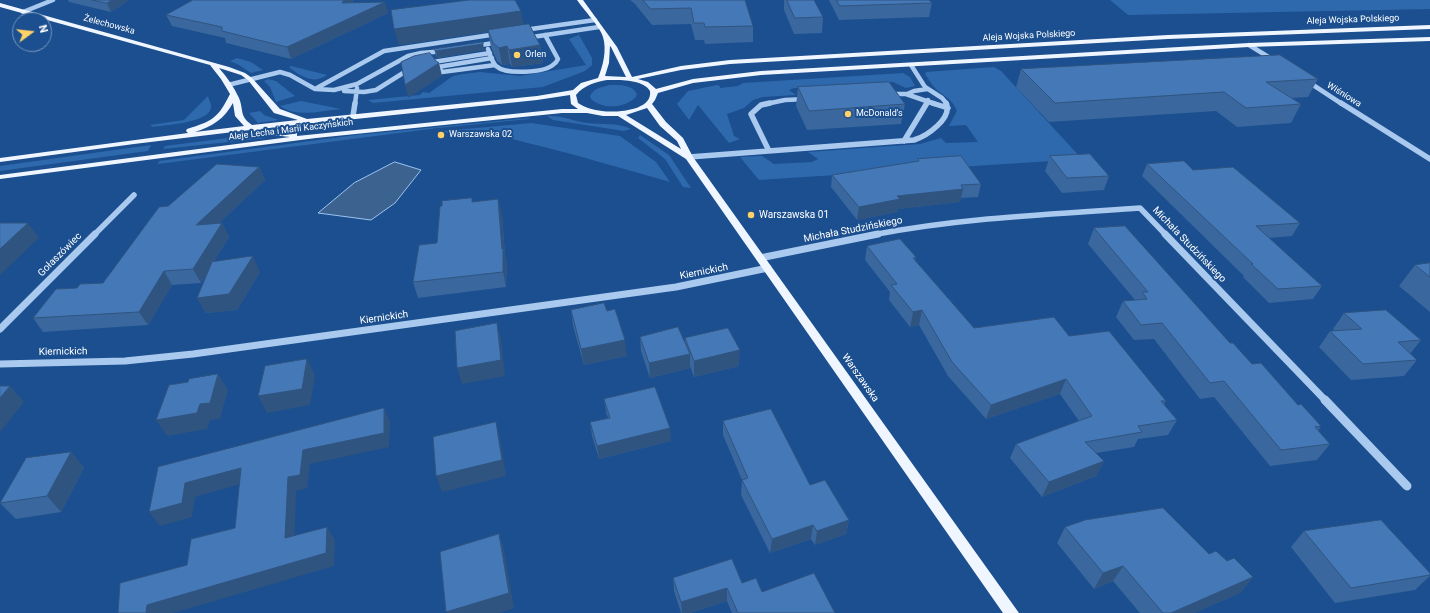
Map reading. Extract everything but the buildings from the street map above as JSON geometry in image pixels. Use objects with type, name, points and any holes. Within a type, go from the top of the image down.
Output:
[{"type":"main road","points":[[580,0],[622,61],[630,79]]},
{"type":"main road","name":"Żelechowska","points":[[0,5],[23,12]]},
{"type":"main road","name":"Żelechowska","points":[[52,20],[243,74],[250,79],[277,111],[310,121]]},
{"type":"main road","name":"Aleja Wojska Polskiego","points":[[630,79],[681,68],[730,62],[1197,35],[1430,27]]},
{"type":"main road","points":[[600,80],[607,63],[608,56],[606,36]]},
{"type":"main road","points":[[653,92],[680,83],[728,76],[1249,45],[1430,39]]},
{"type":"main road","points":[[212,64],[228,86],[237,103],[240,117],[247,125],[268,132],[316,136]]},
{"type":"main road","points":[[586,111],[575,104],[573,98],[575,92],[587,83],[615,78],[630,79],[646,84],[653,92],[653,98],[648,104],[633,111],[619,114]]},
{"type":"main road","name":"Aleje Lecha i Marii Kaczyńskich","points":[[0,160],[163,138],[353,116],[537,98],[575,92]]},
{"type":"main road","points":[[163,138],[214,122],[225,114],[233,95]]},
{"type":"main road","name":"Warszawska","points":[[648,104],[663,124],[680,140],[688,158],[768,268],[1012,613]]},
{"type":"main road","name":"Aleje Lecha i Marii Kaczyńskich","points":[[0,177],[316,136],[469,120],[562,111],[586,111],[601,114],[619,114]]},
{"type":"main road","name":"Warszawska","points":[[619,114],[688,158]]},
{"type":"street","points":[[23,12],[52,0]]},
{"type":"street","points":[[518,31],[595,20]]},
{"type":"street","points":[[523,39],[599,27]]},
{"type":"street","points":[[315,89],[384,51],[503,34]]},
{"type":"street","points":[[488,49],[495,65],[500,70],[516,72],[544,69],[554,65],[558,58],[545,35]]},
{"type":"street","points":[[333,90],[358,85],[409,56],[432,57],[488,49],[508,41]]},
{"type":"street","points":[[1249,45],[1280,64]]},
{"type":"street","points":[[468,47],[488,49]]},
{"type":"street","points":[[422,64],[432,57],[453,49]]},
{"type":"street","points":[[432,57],[442,72],[495,65]]},
{"type":"street","points":[[438,67],[492,58]]},
{"type":"street","points":[[228,86],[280,72],[286,73],[299,82],[315,89],[365,92],[377,90],[403,71],[416,65]]},
{"type":"street","points":[[688,158],[741,152],[904,141],[930,134],[936,129],[948,112],[948,108],[945,101],[927,89],[911,65]]},
{"type":"street","name":"Wiśniowa","points":[[1299,76],[1430,159]]},
{"type":"street","points":[[353,116],[358,85]]},
{"type":"street","points":[[906,94],[927,89]]},
{"type":"street","points":[[880,94],[906,94],[928,100],[948,108]]},
{"type":"street","points":[[769,151],[751,114],[753,111],[760,105],[773,102],[816,99]]},
{"type":"street","points":[[904,141],[928,100]]},
{"type":"street","name":"Gołaszówiec","points":[[0,329],[134,195]]},
{"type":"street","name":"Michała Studzińskiego","points":[[760,258],[897,230],[950,223],[1044,213],[1140,208],[1407,486]]},
{"type":"street","name":"Kiernickich","points":[[0,364],[125,361],[193,354],[676,287],[768,268]]},
{"type":"shaded area","points":[[1110,0],[1430,0],[1430,9],[1128,15]]},
{"type":"shaded area","points":[[579,35],[592,58],[592,65],[585,71],[543,87],[373,103],[368,100],[420,95],[423,92],[429,93],[453,76],[463,74],[480,72],[520,76],[586,65],[569,39]]},
{"type":"shaded area","points":[[237,58],[251,62],[263,70],[251,73],[230,61]]},
{"type":"shaded area","points":[[291,66],[327,75],[317,79],[307,78],[289,67]]},
{"type":"shaded area","points":[[994,67],[1001,71],[1082,159],[759,180],[740,157],[762,156],[774,164],[812,162],[818,159],[808,152],[920,144],[941,138],[946,143],[978,142],[966,125],[949,126],[957,111],[953,103],[935,88],[925,74],[926,72]]},
{"type":"shaded area","points":[[903,73],[910,77],[915,86],[906,88],[893,82],[794,88],[789,90],[796,95],[763,97],[753,100],[744,108],[727,114],[734,136],[740,139],[729,143],[698,105],[689,120],[677,104],[688,91],[717,85],[720,86],[720,88],[738,86],[743,83]]},
{"type":"shaded area","points":[[268,79],[276,81],[295,96],[276,102],[270,87],[264,81]]},
{"type":"shaded area","points":[[610,85],[621,85],[632,88],[637,94],[636,97],[626,104],[614,106],[602,105],[591,99],[590,96],[598,88]]},
{"type":"shaded area","points":[[208,96],[211,108],[208,113],[202,117],[176,124],[153,127],[150,125],[184,120]]},
{"type":"shaded area","points":[[301,101],[341,109],[301,113],[287,110],[280,106]]},
{"type":"shaded area","points":[[260,111],[264,115],[279,120],[258,123],[249,113]]},
{"type":"shaded area","points":[[547,116],[562,117],[587,123],[620,125],[631,129],[624,131],[553,120]]},
{"type":"shaded area","points":[[529,118],[438,128],[158,164],[159,161],[356,135]]},
{"type":"shaded area","points":[[531,123],[620,136],[656,162],[670,182],[508,138],[498,136],[457,137],[444,131]]},
{"type":"shaded area","points":[[251,135],[266,138],[163,149],[165,146]]},
{"type":"shaded area","points":[[640,135],[669,155],[691,188],[683,187],[665,159],[638,138]]},
{"type":"shaded area","points":[[151,145],[148,151],[0,171],[0,166]]},
{"type":"shaded area","points":[[395,162],[421,170],[395,203],[371,220],[318,213],[354,183]]},
{"type":"place","name":"Orlen","points":[[517,55]]},
{"type":"place","name":"McDonald's","points":[[848,114]]},
{"type":"place","name":"Warszawska 02","points":[[441,135]]},
{"type":"place","name":"Warszawska 01","points":[[751,215]]}]
